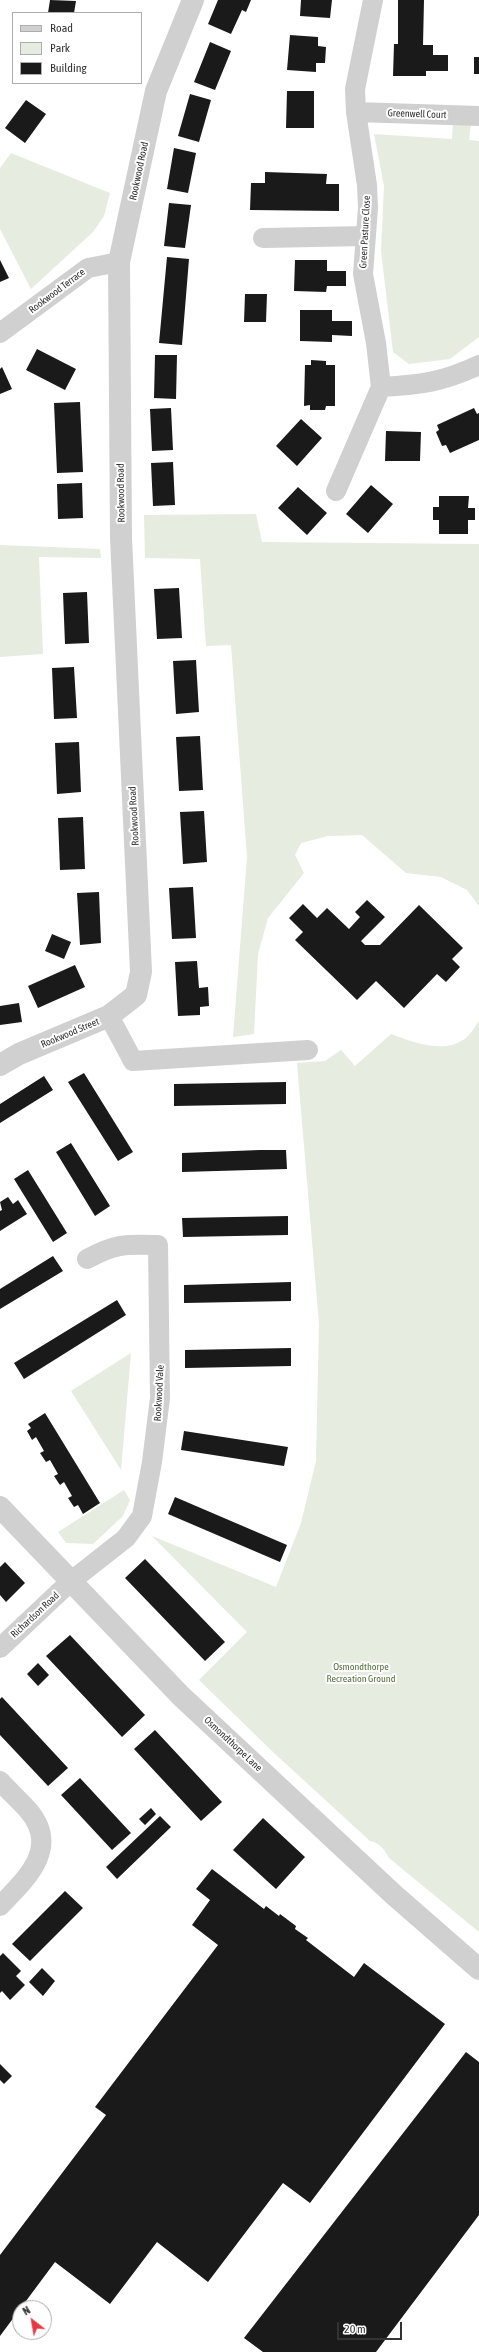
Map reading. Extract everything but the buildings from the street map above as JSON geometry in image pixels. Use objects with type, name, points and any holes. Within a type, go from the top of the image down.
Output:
[{"type":"street","name":"Rookwood Road","points":[[136,995],[141,972],[121,538],[119,262],[156,91],[193,0]]},
{"type":"street","name":"Green Pasture Close","points":[[373,0],[358,65],[355,89],[356,112],[367,185],[366,236],[363,274],[376,343],[381,387]]},
{"type":"street","name":"Greenwell Court","points":[[356,112],[479,116]]},
{"type":"street","points":[[263,238],[366,236]]},
{"type":"street","name":"Rookwood Terrace","points":[[0,333],[88,268],[119,262]]},
{"type":"street","points":[[336,491],[381,387],[418,385],[453,378],[479,365]]},
{"type":"street","name":"Rookwood Street","points":[[0,1065],[19,1054],[108,1016],[136,995]]},
{"type":"street","points":[[108,1016],[133,1061],[308,1050]]},
{"type":"street","name":"Rookwood Vale","points":[[70,1582],[126,1538],[138,1522],[145,1502],[152,1462],[160,1398],[158,1245],[121,1244],[104,1250],[88,1259]]},
{"type":"street","name":"Osmondthorpe Lane","points":[[0,1507],[70,1582],[181,1696],[393,1894],[479,1968]]},
{"type":"street","name":"Richardson Road","points":[[0,1648],[70,1582]]},
{"type":"street","points":[[0,1781],[29,1811],[37,1824],[41,1838],[40,1854],[35,1868],[0,1906]]},
{"type":"green space","points":[[453,123],[471,123],[469,140],[479,141],[479,337],[450,359],[409,364],[393,352],[381,251],[384,186],[374,134],[452,139]]},
{"type":"green space","points":[[11,153],[110,193],[104,216],[93,232],[31,289],[0,229],[0,168]]},
{"type":"green space","points":[[256,514],[262,542],[479,544],[479,906],[467,890],[441,877],[406,873],[362,835],[328,836],[301,843],[295,855],[304,873],[268,918],[258,954],[254,1034],[233,1037],[247,857],[231,645],[206,646],[200,559],[145,558],[144,515]]},
{"type":"green space","points":[[0,545],[100,549],[101,558],[39,557],[43,654],[0,657]]},
{"type":"green space","name":"Osmondthorpe Recreation Ground","points":[[479,1021],[479,1932],[389,1858],[379,1845],[370,1841],[273,1752],[199,1680],[247,1632],[152,1536],[276,1587],[301,1523],[316,1461],[319,1324],[297,1063],[325,1061],[341,1050],[355,1066],[391,1034],[418,1043],[448,1046],[458,1043],[466,1038]]},
{"type":"green space","points":[[131,1353],[121,1470],[71,1391]]},
{"type":"green space","points":[[124,1490],[130,1500],[123,1516],[93,1544],[66,1543],[58,1532]]}]
